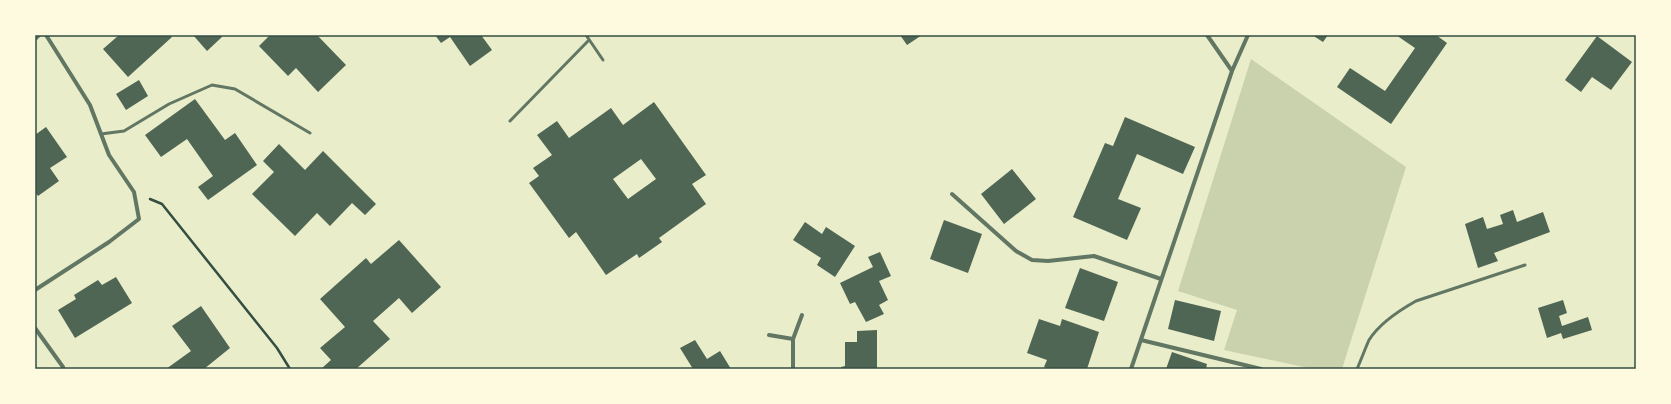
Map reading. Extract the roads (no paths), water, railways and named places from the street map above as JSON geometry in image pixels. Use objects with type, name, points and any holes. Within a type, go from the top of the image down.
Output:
[{"type":"street","points":[[35,39],[39,35]]},
{"type":"street","points":[[35,290],[109,242],[139,220],[134,192],[109,155],[90,105],[46,35]]},
{"type":"street","points":[[1207,35],[1232,71]]},
{"type":"street","points":[[1131,369],[1232,71],[1248,35]]},
{"type":"street","points":[[952,194],[1016,251],[1032,260],[1048,261],[1094,256],[1161,279]]},
{"type":"street","points":[[793,369],[794,340],[802,315]]},
{"type":"street","points":[[35,328],[62,367]]},
{"type":"street","points":[[769,335],[794,340]]},
{"type":"street","points":[[1141,340],[1261,369]]},
{"type":"lane","points":[[586,35],[603,60]]},
{"type":"lane","points":[[510,120],[589,40]]},
{"type":"lane","points":[[101,134],[124,131],[169,104],[212,85],[235,89],[310,133]]},
{"type":"lane","points":[[1357,369],[1370,340],[1380,327],[1409,305],[1416,301],[1525,265]]}]
